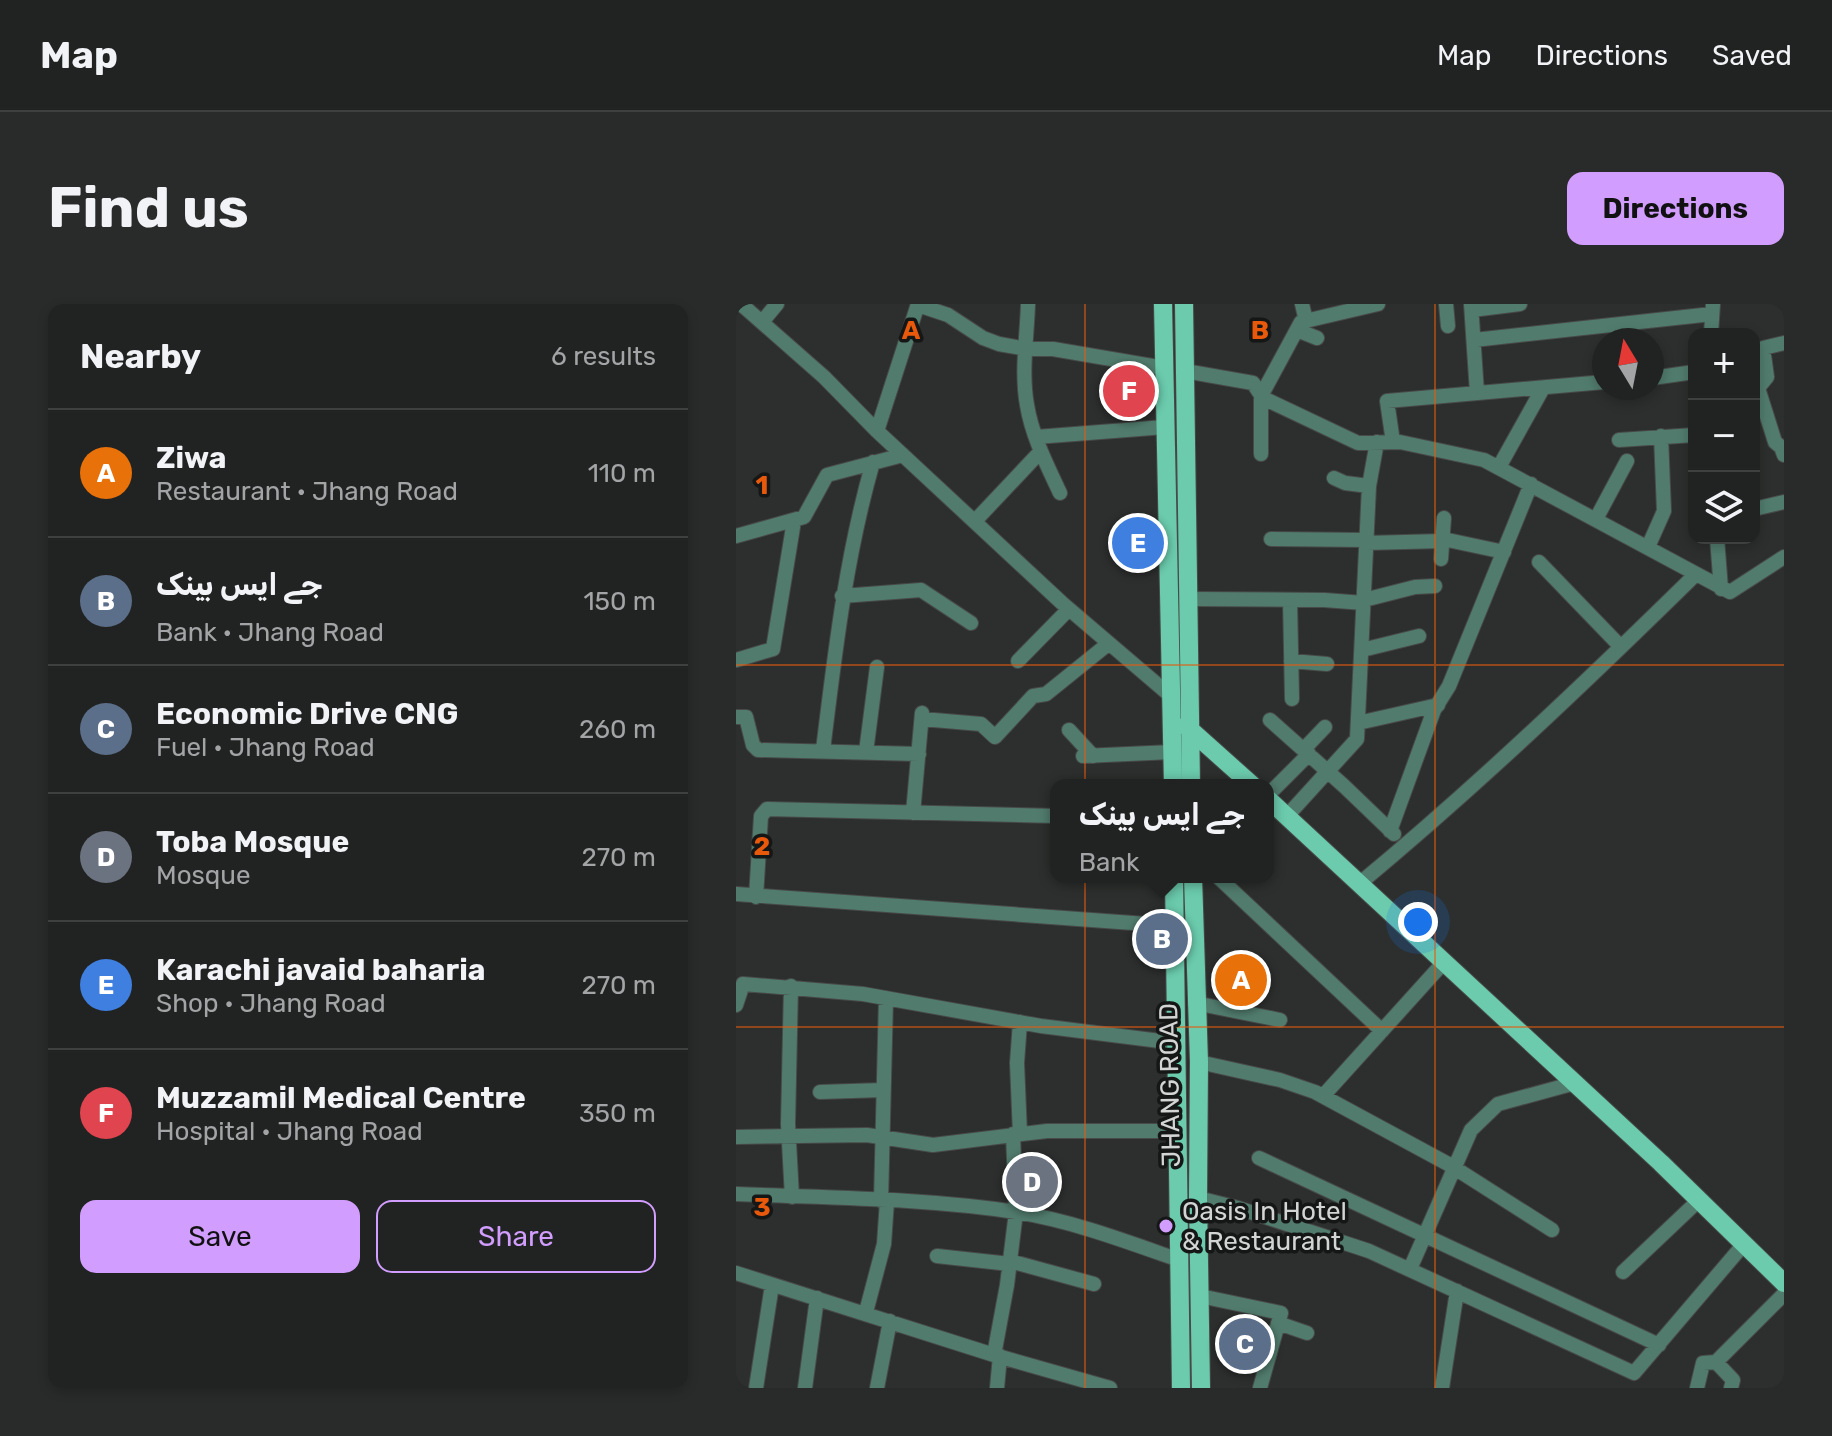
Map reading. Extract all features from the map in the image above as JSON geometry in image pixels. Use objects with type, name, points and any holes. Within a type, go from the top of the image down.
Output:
[{"type":"main road","points":[[1163,304],[1173,779]]},
{"type":"main road","points":[[1184,304],[1191,779]]},
{"type":"main road","points":[[1172,705],[1190,729],[1245,779]]},
{"type":"main road","points":[[1274,803],[1784,1283]]},
{"type":"main road","name":"JHANG ROAD","points":[[1174,883],[1181,1388]]},
{"type":"main road","name":"JHANG ROAD","points":[[1193,883],[1199,1062],[1201,1388]]},
{"type":"street","points":[[741,304],[824,377],[877,431],[1172,705]]},
{"type":"street","points":[[762,322],[777,304]]},
{"type":"street","points":[[877,431],[918,304],[948,315],[983,338],[1027,349],[1053,349],[1164,368]]},
{"type":"street","points":[[1028,304],[1026,404],[1038,444],[1060,493]]},
{"type":"street","points":[[1261,454],[1261,396],[1302,326],[1302,304]]},
{"type":"street","points":[[1302,326],[1378,304]]},
{"type":"street","points":[[1446,304],[1448,326]]},
{"type":"street","points":[[1477,393],[1472,307],[1520,304]]},
{"type":"street","points":[[1474,340],[1658,311],[1712,309]]},
{"type":"street","points":[[1302,326],[1317,338]]},
{"type":"street","points":[[1783,450],[1775,442],[1758,388],[1767,377],[1763,348],[1784,343]]},
{"type":"street","points":[[1185,371],[1253,383],[1261,396],[1358,443],[1393,442],[1484,460],[1721,589],[1735,591],[1784,557]]},
{"type":"street","points":[[1664,376],[1688,373]]},
{"type":"street","points":[[1393,442],[1387,401],[1592,383]]},
{"type":"street","points":[[1499,467],[1543,388]]},
{"type":"street","points":[[975,521],[1038,444],[1165,427]]},
{"type":"street","points":[[1619,440],[1688,435]]},
{"type":"street","points":[[1648,547],[1664,511],[1661,436]]},
{"type":"street","points":[[1287,816],[1357,739],[1369,486],[1377,442]]},
{"type":"street","points":[[736,536],[804,517],[827,475],[903,455]]},
{"type":"street","points":[[1596,519],[1627,461]]},
{"type":"street","points":[[823,750],[842,596],[857,519],[873,462]]},
{"type":"street","points":[[1334,478],[1345,483],[1369,486]]},
{"type":"street","points":[[1390,831],[1438,705],[1449,686],[1531,484]]},
{"type":"street","points":[[1760,508],[1784,502]]},
{"type":"street","points":[[1441,559],[1444,518]]},
{"type":"street","points":[[736,660],[773,649],[794,521]]},
{"type":"street","points":[[1271,539],[1366,542],[1443,540],[1504,552]]},
{"type":"street","points":[[1717,544],[1721,589]]},
{"type":"street","points":[[1539,562],[1621,647]]},
{"type":"street","points":[[1359,884],[1546,721],[1696,574]]},
{"type":"street","points":[[1189,599],[1364,601],[1415,587],[1435,586]]},
{"type":"street","points":[[842,596],[921,590],[971,623]]},
{"type":"street","points":[[1290,600],[1292,699]]},
{"type":"street","points":[[1018,661],[1069,609]]},
{"type":"street","points":[[1362,650],[1419,636]]},
{"type":"street","points":[[913,813],[922,716],[981,724],[995,737],[1033,696],[1046,694],[1108,644]]},
{"type":"street","points":[[1291,661],[1327,664]]},
{"type":"street","points":[[866,752],[877,667]]},
{"type":"street","points":[[1358,723],[1438,705]]},
{"type":"street","points":[[736,717],[746,717],[755,749],[919,754]]},
{"type":"street","points":[[1270,720],[1405,846]]},
{"type":"street","points":[[1274,790],[1325,727]]},
{"type":"street","points":[[1069,730],[1088,756],[1172,752]]},
{"type":"street","points":[[756,897],[761,816],[767,809],[1050,816]]},
{"type":"street","points":[[1224,883],[1382,1031]]},
{"type":"street","points":[[736,894],[1174,926]]},
{"type":"street","points":[[1323,1096],[1445,961]]},
{"type":"street","points":[[736,1005],[743,984],[791,986],[1176,1043]]},
{"type":"street","points":[[791,986],[789,1138],[792,1197]]},
{"type":"street","points":[[866,1312],[884,1244],[881,1137],[886,998]]},
{"type":"street","points":[[1195,1003],[1280,1020]]},
{"type":"street","points":[[997,1388],[997,1356],[1016,1212],[1020,1022]]},
{"type":"street","points":[[1199,1062],[1280,1080],[1323,1096],[1454,1168],[1552,1230]]},
{"type":"street","points":[[1410,1269],[1471,1130],[1498,1104],[1575,1083]]},
{"type":"street","points":[[820,1092],[883,1090]]},
{"type":"street","points":[[736,1137],[867,1135],[933,1145],[1047,1131],[1177,1131]]},
{"type":"street","points":[[1259,1158],[1659,1345]]},
{"type":"street","points":[[736,1194],[884,1201],[1016,1212],[1083,1227],[1179,1260]]},
{"type":"street","points":[[1198,1198],[1369,1251],[1634,1373],[1744,1244]]},
{"type":"street","points":[[1623,1272],[1699,1200]]},
{"type":"street","points":[[937,1256],[1010,1262],[1094,1284]]},
{"type":"street","points":[[736,1273],[866,1312],[1075,1384],[1110,1388]]},
{"type":"street","points":[[756,1388],[772,1285]]},
{"type":"street","points":[[1442,1388],[1457,1291]]},
{"type":"street","points":[[1697,1388],[1703,1363],[1716,1362],[1784,1294]]},
{"type":"street","points":[[1200,1296],[1281,1313],[1260,1388]]},
{"type":"street","points":[[805,1388],[817,1298]]},
{"type":"street","points":[[877,1388],[890,1321]]},
{"type":"street","points":[[1278,1323],[1307,1333]]},
{"type":"street","points":[[1716,1362],[1733,1380],[1731,1388]]},
{"type":"place","name":"Muzzamil Medical Centre","points":[[1129,391]]},
{"type":"place","name":"Karachi javaid baharia","points":[[1138,543]]},
{"type":"place","name":"جے ایس بینک","points":[[1162,939]]},
{"type":"place","name":"Ziwa","points":[[1241,980]]},
{"type":"place","name":"Toba Mosque","points":[[1032,1182]]},
{"type":"place","name":"Oasis In Hotel & Restaurant","points":[[1166,1226]]},
{"type":"place","name":"Economic Drive CNG","points":[[1245,1344]]}]
